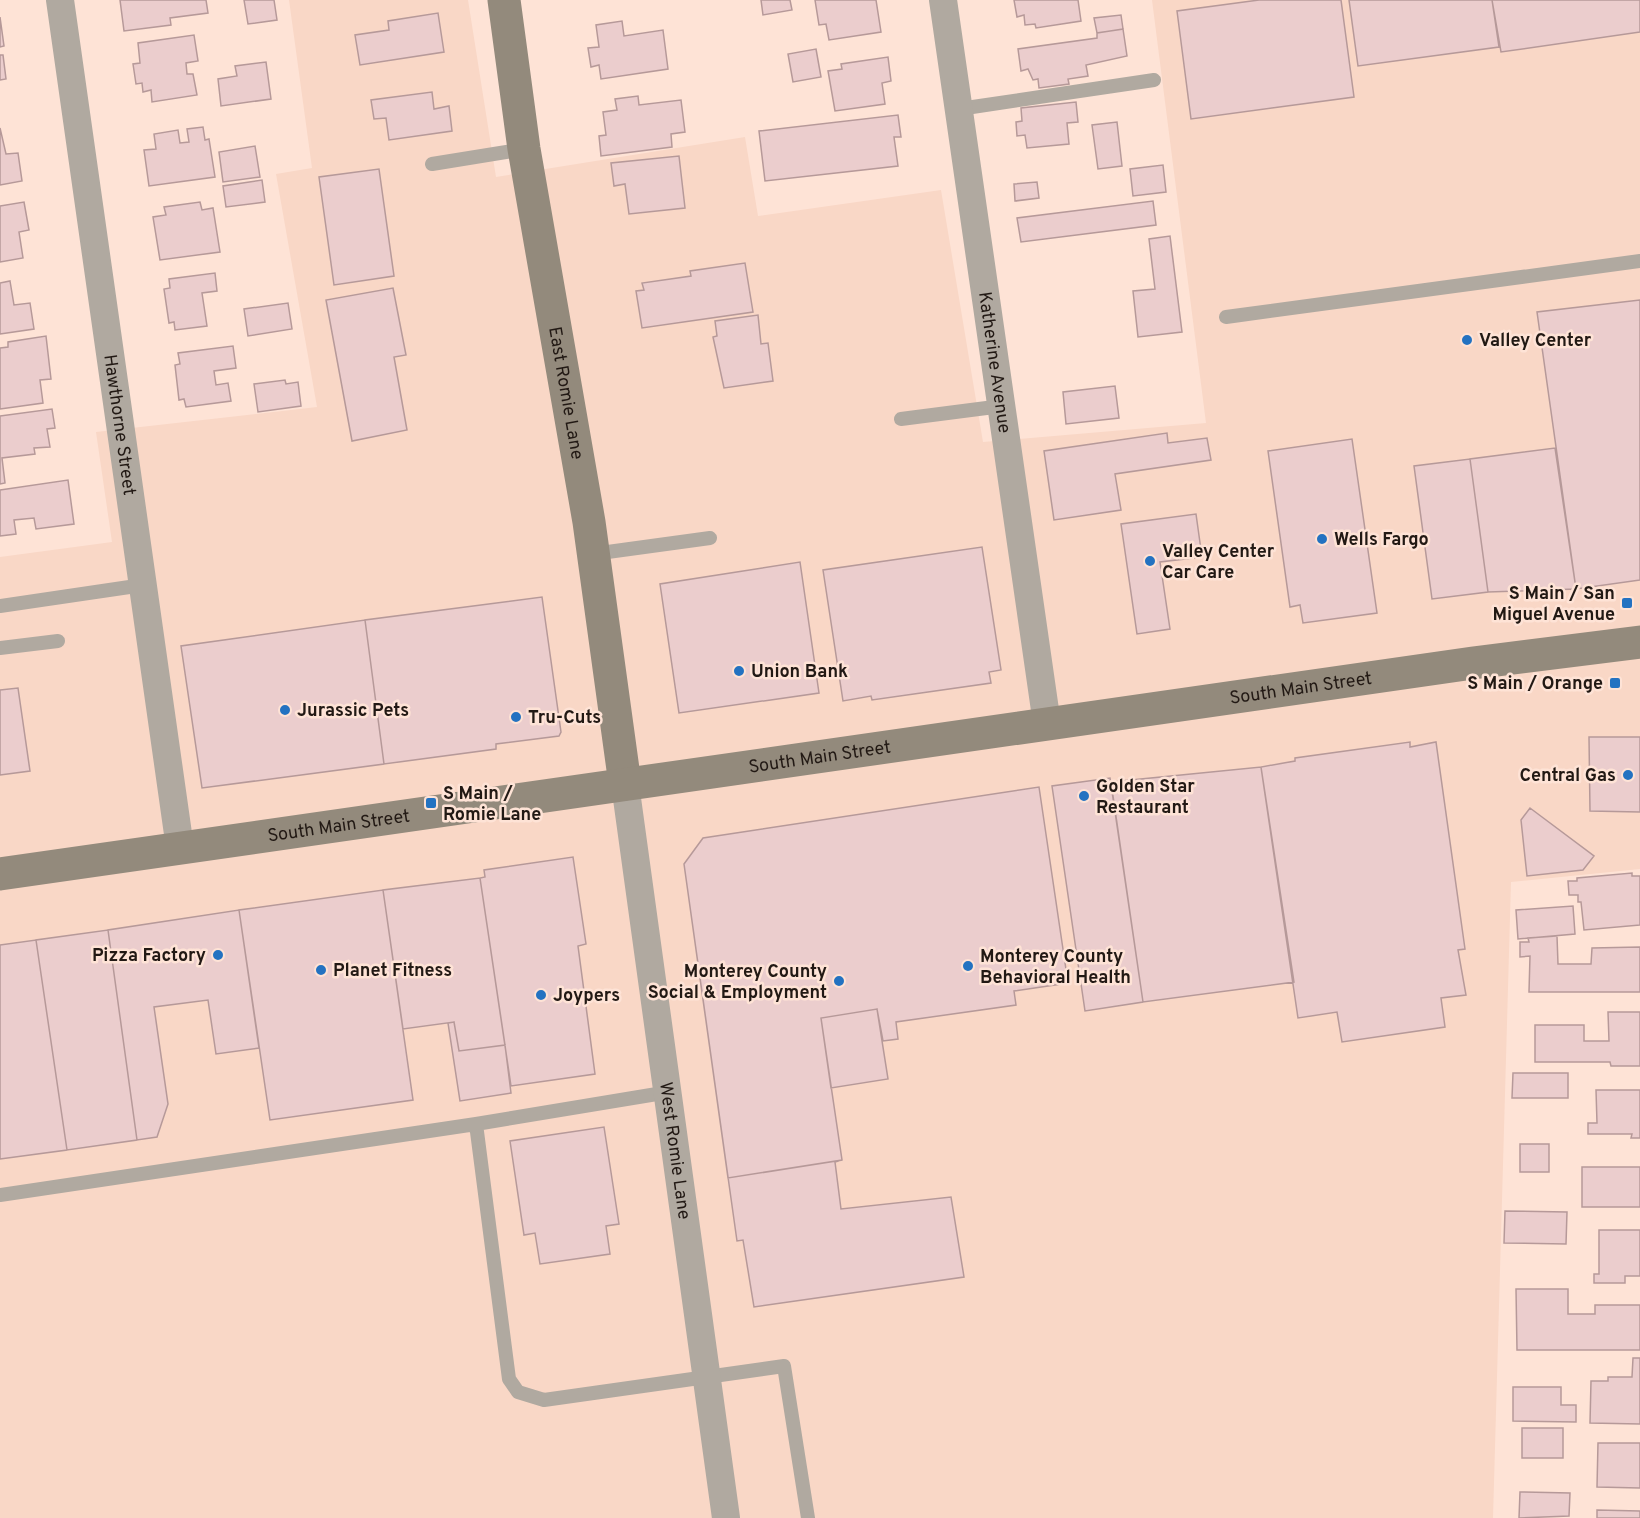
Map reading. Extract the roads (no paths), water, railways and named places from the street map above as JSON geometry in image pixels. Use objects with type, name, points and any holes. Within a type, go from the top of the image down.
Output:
[{"type":"main road","name":"East Romie Lane","points":[[504,0],[524,149],[593,554],[625,784]]},
{"type":"main road","name":"South Main Street","points":[[0,874],[1047,724],[1640,642]]},
{"type":"street","name":"Hawthorne Street","points":[[60,0],[180,848]]},
{"type":"street","name":"Katherine Avenue","points":[[943,0],[1047,724]]},
{"type":"street","name":"West Romie Lane","points":[[625,784],[726,1518]]},
{"type":"lane","points":[[959,109],[1154,80]]},
{"type":"lane","points":[[432,164],[524,149]]},
{"type":"lane","points":[[1226,317],[1640,261]]},
{"type":"lane","points":[[901,419],[1002,406]]},
{"type":"lane","points":[[593,554],[710,538]]},
{"type":"lane","points":[[0,606],[143,585]]},
{"type":"lane","points":[[0,648],[58,640]]},
{"type":"lane","points":[[0,1195],[476,1124],[669,1092]]},
{"type":"lane","points":[[476,1124],[509,1379],[518,1392],[544,1400],[784,1366],[808,1518]]},
{"type":"place","name":"Valley Center","points":[[1467,340]]},
{"type":"place","name":"Wells Fargo","points":[[1322,539]]},
{"type":"place","name":"Valley Center Car Care","points":[[1150,561]]},
{"type":"place","name":"S Main / San Miguel Avenue","points":[[1627,603]]},
{"type":"place","name":"Union Bank","points":[[739,671]]},
{"type":"place","name":"S Main / Orange","points":[[1615,683]]},
{"type":"place","name":"Jurassic Pets","points":[[285,710]]},
{"type":"place","name":"Tru-Cuts","points":[[516,717]]},
{"type":"place","name":"Central Gas","points":[[1628,775]]},
{"type":"place","name":"Golden Star Restaurant","points":[[1084,796]]},
{"type":"place","name":"S Main / Romie Lane","points":[[431,803]]},
{"type":"place","name":"Pizza Factory","points":[[218,955]]},
{"type":"place","name":"Monterey County Behavioral Health","points":[[968,966]]},
{"type":"place","name":"Planet Fitness","points":[[321,970]]},
{"type":"place","name":"Monterey County Social & Employment","points":[[839,981]]},
{"type":"place","name":"Joypers","points":[[541,995]]}]
